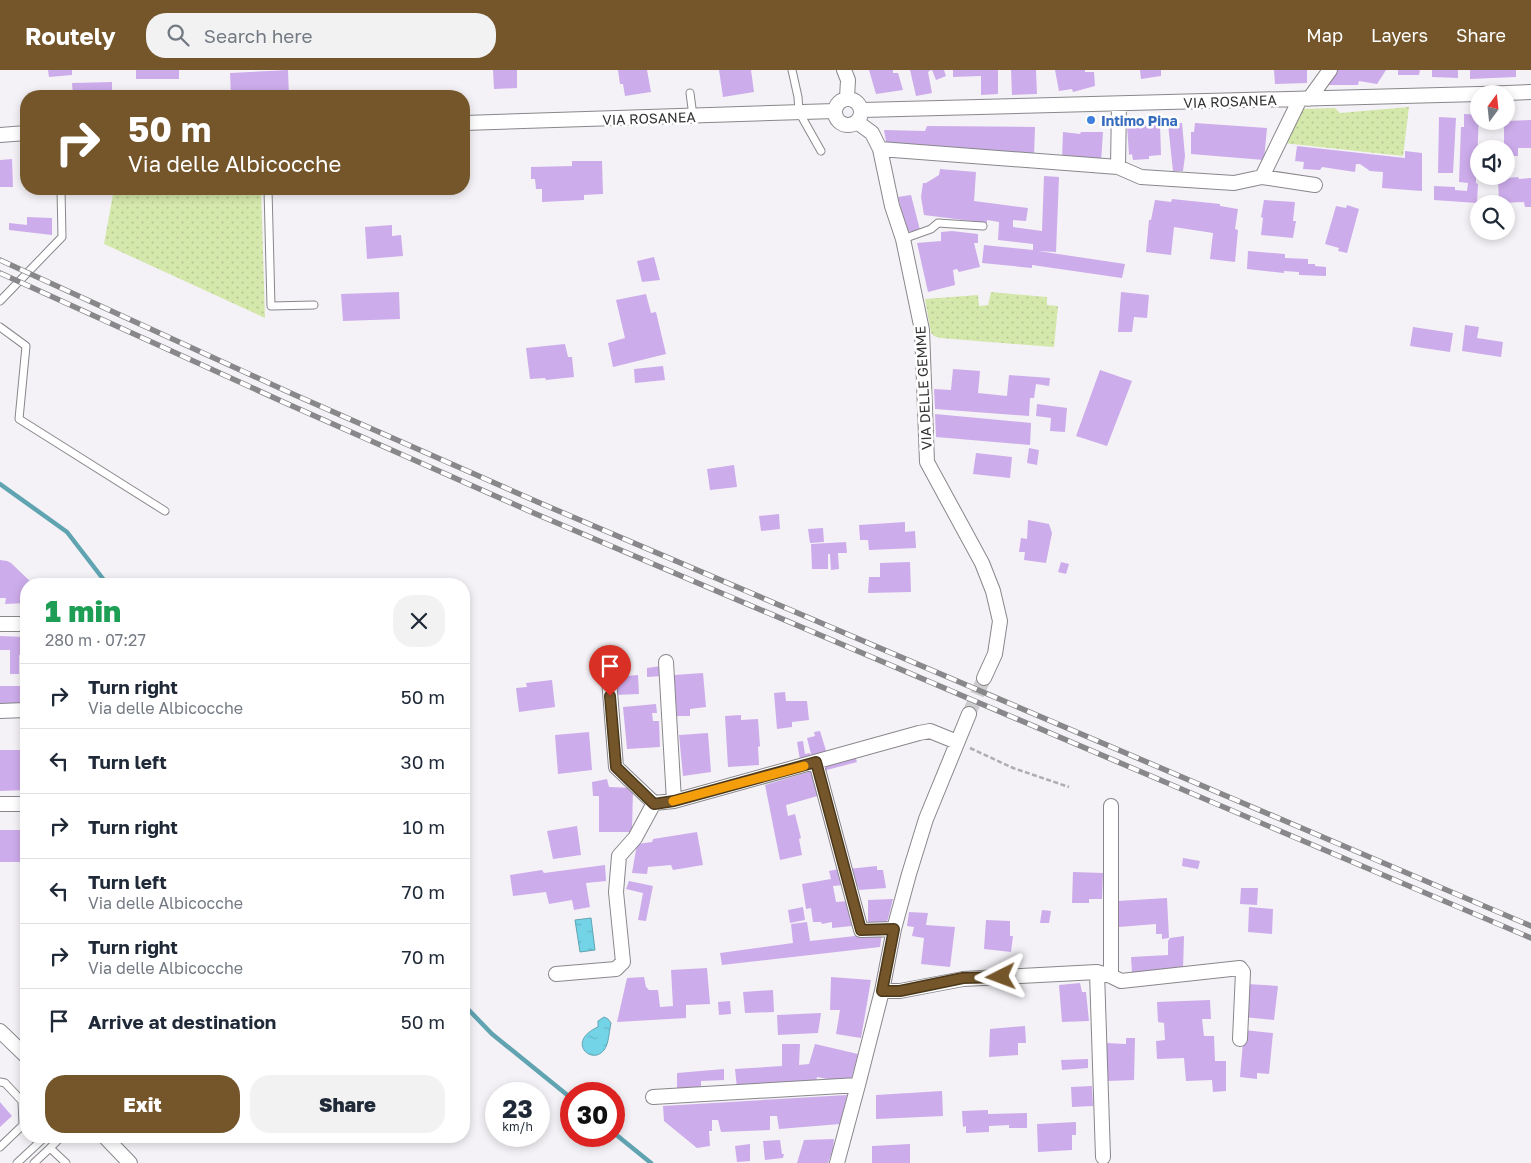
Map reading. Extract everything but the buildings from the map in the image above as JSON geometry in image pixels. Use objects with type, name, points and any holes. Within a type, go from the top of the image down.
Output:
[{"type":"street","points":[[844,70],[848,80],[847,98]]},
{"type":"street","points":[[1262,177],[1304,99],[1330,70]]},
{"type":"street","name":"VIA ROSANEA","points":[[1515,93],[1531,92]]},
{"type":"street","name":"VIA ROSANEA","points":[[860,116],[1119,104],[1470,94]]},
{"type":"street","points":[[847,98],[858,103],[860,116],[849,126],[837,120],[835,111],[837,104],[847,98]]},
{"type":"street","points":[[1118,167],[1119,104]]},
{"type":"street","name":"VIA ROSANEA","points":[[470,123],[835,111]]},
{"type":"street","name":"VIA DELLE GEMME","points":[[860,116],[880,149],[892,206],[903,239],[922,330],[927,462],[982,563],[993,591],[1000,621],[995,654],[984,678]]},
{"type":"street","points":[[0,135],[20,134]]},
{"type":"street","points":[[880,149],[1118,167],[1141,177],[1234,183],[1262,177],[1314,185]]},
{"type":"street","points":[[0,624],[20,624]]},
{"type":"street","points":[[666,662],[674,801]]},
{"type":"street","points":[[609,679],[616,767],[654,804]]},
{"type":"street","points":[[0,710],[20,710]]},
{"type":"street","points":[[837,1163],[882,991],[894,929],[909,874],[926,819],[969,714]]},
{"type":"street","points":[[654,804],[674,801],[919,733],[930,732],[957,742]]},
{"type":"street","points":[[816,762],[861,930],[894,929]]},
{"type":"street","points":[[0,804],[20,804]]},
{"type":"street","points":[[556,974],[616,969],[623,962],[616,892],[619,856],[635,838],[654,804]]},
{"type":"street","points":[[1111,806],[1111,976]]},
{"type":"street","points":[[882,991],[900,991],[963,978],[1097,972],[1121,981],[1240,968],[1243,972],[1240,1039]]},
{"type":"street","points":[[1097,972],[1103,1157]]},
{"type":"street","points":[[0,1031],[20,1050]]},
{"type":"street","points":[[653,1097],[858,1085]]},
{"type":"street","points":[[111,1143],[130,1163]]},
{"type":"lane","points":[[792,70],[798,97],[798,112],[821,151]]},
{"type":"lane","points":[[690,92],[693,116]]},
{"type":"lane","points":[[0,301],[62,237],[61,195]]},
{"type":"lane","points":[[268,195],[271,306],[314,305]]},
{"type":"lane","points":[[903,239],[931,229],[938,223],[983,226]]},
{"type":"lane","points":[[0,327],[26,346],[19,420],[165,511]]},
{"type":"lane","points":[[0,1082],[5,1083],[20,1099]]},
{"type":"lane","points":[[0,1146],[20,1128]]},
{"type":"lane","points":[[17,1163],[38,1143]]},
{"type":"lane","points":[[34,1163],[55,1143]]},
{"type":"lane","points":[[50,1148],[66,1163]]},
{"type":"path","points":[[957,742],[1013,768],[1069,787]]},
{"type":"green space","points":[[1409,107],[1403,156],[1283,143],[1300,109],[1335,108],[1340,113]]},
{"type":"green space","points":[[113,195],[261,195],[265,318],[104,244]]},
{"type":"green space","points":[[991,292],[1047,297],[1047,305],[1058,306],[1054,347],[940,338],[931,333],[925,299],[978,295],[979,306],[988,305]]},
{"type":"water","points":[[591,918],[595,950],[580,952],[575,920]]},
{"type":"water","points":[[604,1017],[611,1023],[606,1047],[599,1054],[588,1054],[582,1045],[583,1039],[588,1033],[598,1027],[598,1021]]},
{"type":"waterway","points":[[0,484],[67,532],[102,578]]},
{"type":"waterway","points":[[470,1011],[492,1034],[560,1089]]},
{"type":"waterway","points":[[625,1142],[651,1163]]},
{"type":"tunnel","points":[[969,714],[984,678]]},
{"type":"railway","points":[[0,260],[295,395],[540,503],[1531,926]]},
{"type":"railway","points":[[0,273],[536,514],[1531,938]]},
{"type":"slow traffic","points":[[673,801],[804,766]]},
{"type":"place","name":"Intimo Pina","points":[[1091,120]]},
{"type":"route","points":[[610,696],[616,767],[654,804],[674,801],[816,762],[861,930],[894,929],[882,991],[900,991],[963,978],[1001,977]]}]
